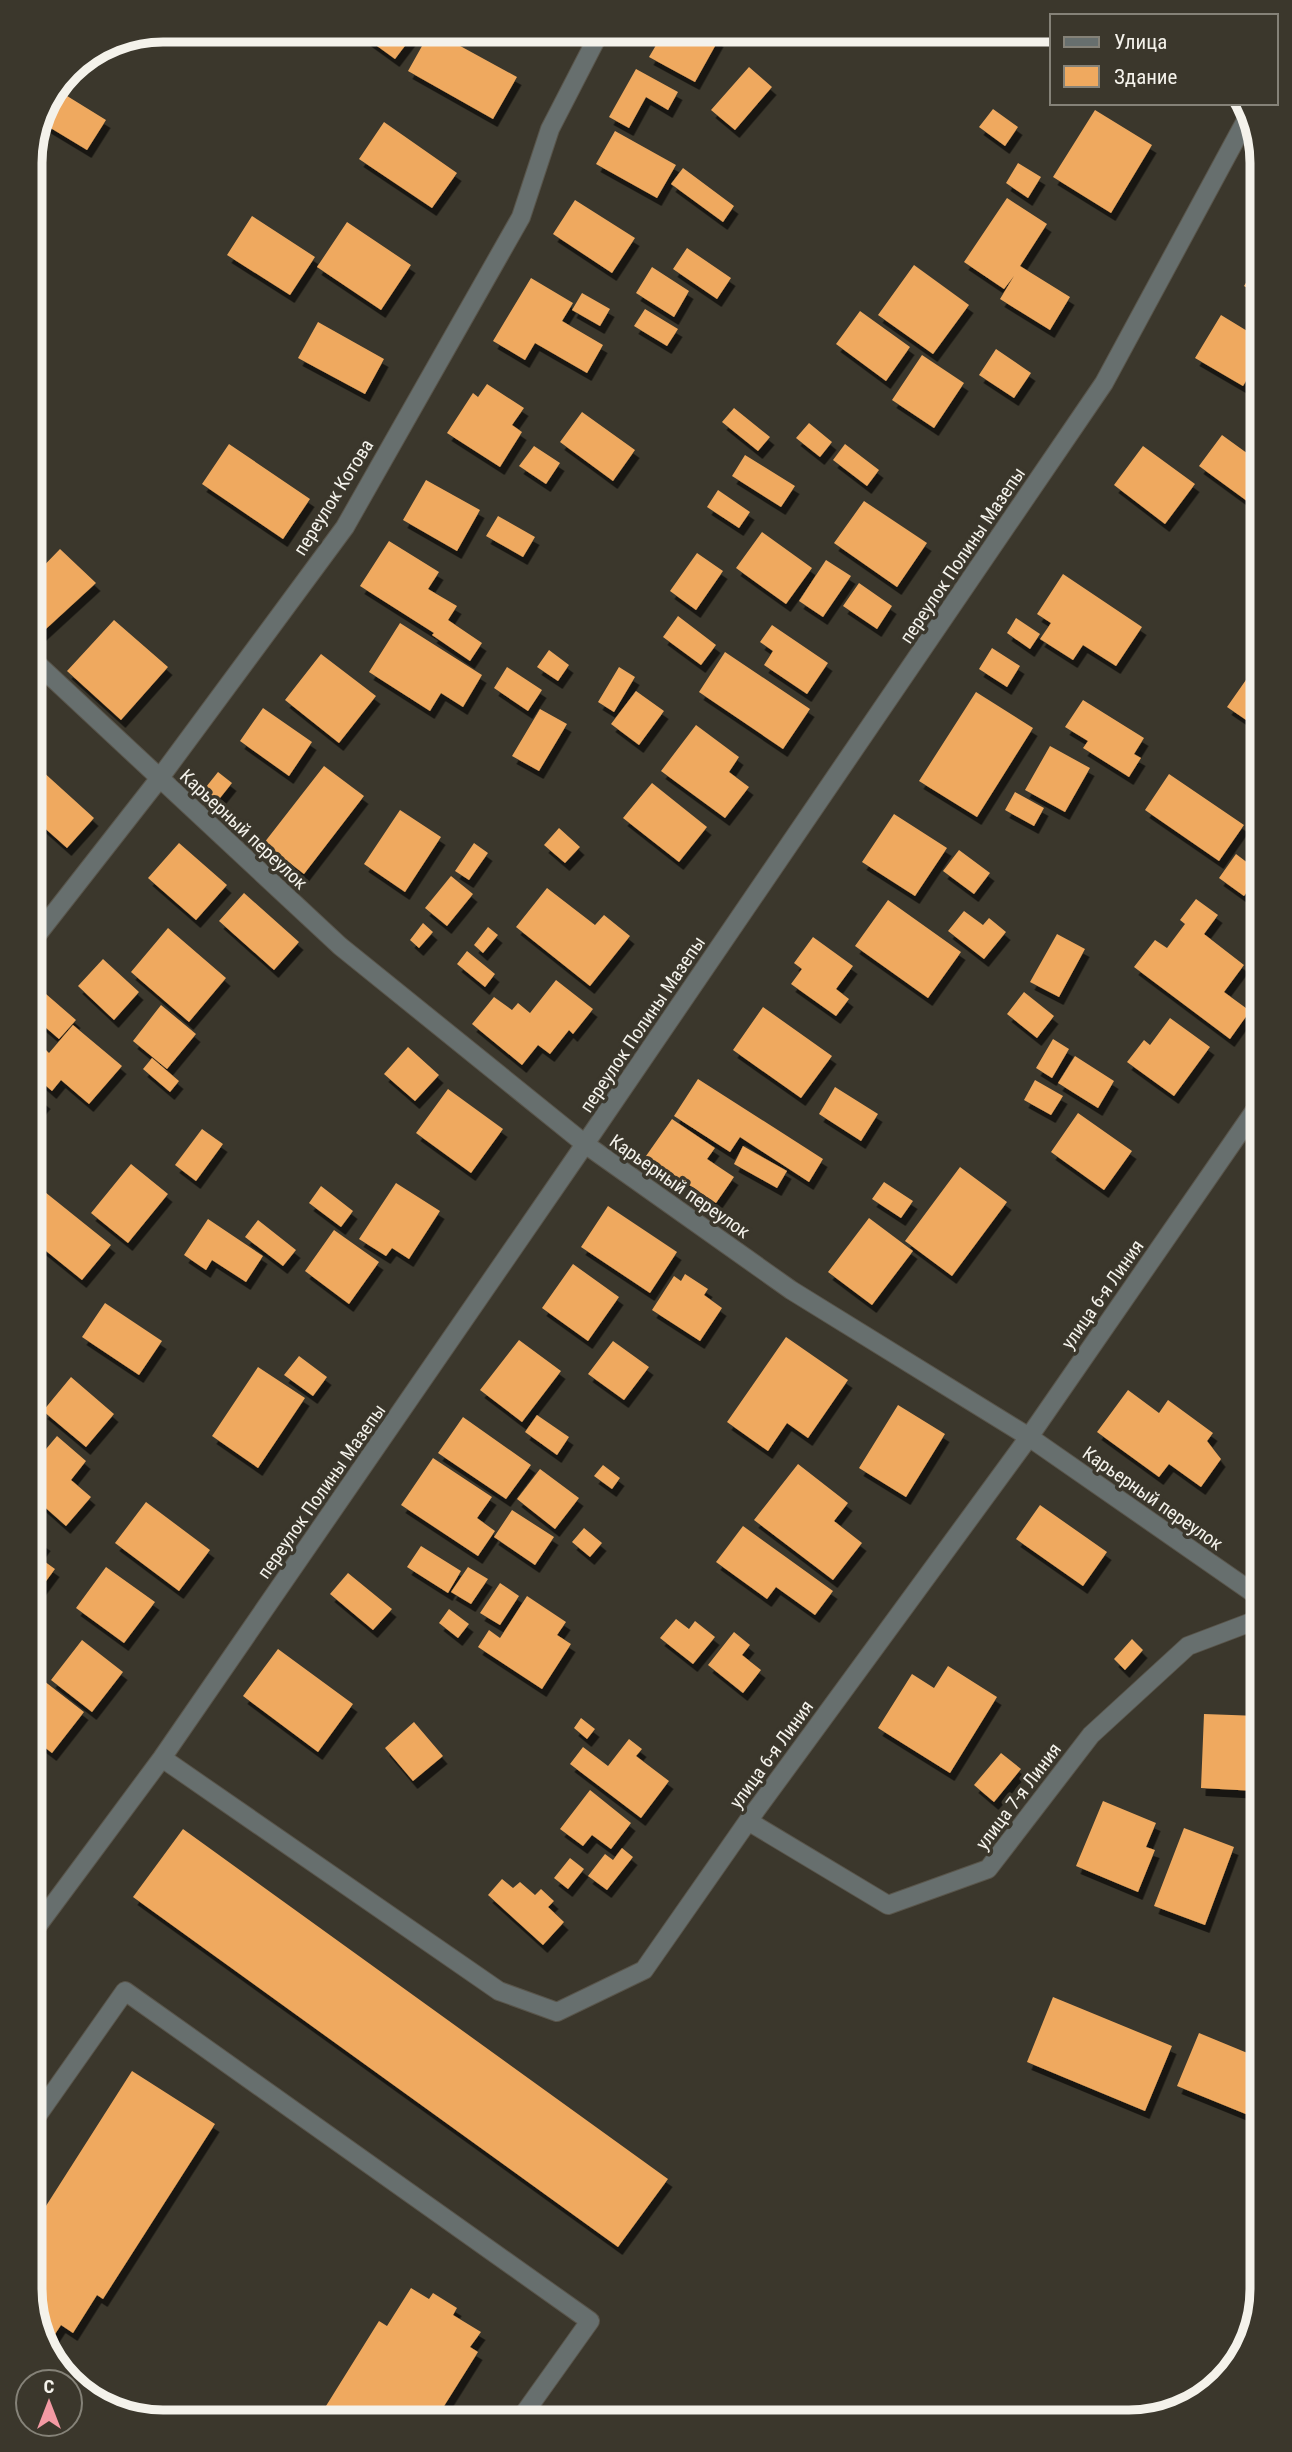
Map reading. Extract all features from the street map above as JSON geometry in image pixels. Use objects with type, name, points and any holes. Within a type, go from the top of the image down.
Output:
[{"type":"street","name":"переулок Котова","points":[[42,929],[159,779],[345,527],[521,217],[550,129],[595,42]]},
{"type":"street","name":"переулок Полины Мазепы","points":[[42,1920],[162,1758],[1104,383],[1243,124]]},
{"type":"street","name":"Карьерный переулок","points":[[42,668],[340,946],[585,1144],[792,1290],[1029,1437],[1250,1591]]},
{"type":"street","name":"улица 6-я Линия","points":[[162,1758],[499,1992],[557,2012],[644,1970],[748,1821],[1029,1437],[1250,1117]]},
{"type":"street","name":"улица 7-я Линия","points":[[748,1821],[888,1905],[988,1870],[1091,1735],[1188,1646],[1250,1623]]},
{"type":"street","points":[[42,2109],[125,1992],[590,2321],[527,2410]]},
{"type":"building","points":[[372,42],[408,42],[395,59]]},
{"type":"building","points":[[424,42],[453,42],[517,77],[493,119],[408,71]]},
{"type":"building","points":[[658,42],[717,42],[695,82],[649,57]]},
{"type":"building","points":[[749,67],[772,87],[735,130],[711,110]]},
{"type":"building","points":[[636,69],[678,92],[668,110],[646,97],[629,128],[609,117]]},
{"type":"building","points":[[64,94],[106,120],[87,150],[48,126],[54,109]]},
{"type":"building","points":[[993,109],[1018,127],[1005,146],[979,127]]},
{"type":"building","points":[[1095,110],[1152,145],[1111,213],[1053,177]]},
{"type":"building","points":[[384,122],[457,173],[432,208],[359,159]]},
{"type":"building","points":[[615,131],[676,165],[657,198],[596,164]]},
{"type":"building","points":[[1018,163],[1041,177],[1028,198],[1006,183]]},
{"type":"building","points":[[683,168],[734,206],[723,222],[671,184]]},
{"type":"building","points":[[1007,198],[1047,224],[1020,266],[1070,297],[1050,330],[1000,299],[1014,276],[1004,289],[964,262]]},
{"type":"building","points":[[575,200],[635,238],[612,273],[553,234]]},
{"type":"building","points":[[252,216],[315,257],[290,295],[227,255]]},
{"type":"building","points":[[347,222],[411,265],[381,310],[317,267]]},
{"type":"building","points":[[687,248],[731,278],[717,299],[673,269]]},
{"type":"building","points":[[914,265],[969,305],[933,354],[878,315]]},
{"type":"building","points":[[652,267],[689,291],[674,317],[636,293]]},
{"type":"building","points":[[1250,276],[1250,290],[1244,286]]},
{"type":"building","points":[[531,278],[573,303],[562,321],[603,345],[587,373],[535,343],[525,360],[493,341]]},
{"type":"building","points":[[582,293],[610,309],[600,326],[572,310]]},
{"type":"building","points":[[645,309],[678,329],[667,346],[634,326]]},
{"type":"building","points":[[860,311],[910,347],[886,381],[836,344]]},
{"type":"building","points":[[1221,315],[1250,333],[1250,374],[1243,386],[1195,358]]},
{"type":"building","points":[[318,322],[384,359],[365,394],[298,358]]},
{"type":"building","points":[[996,349],[1031,373],[1014,398],[979,375]]},
{"type":"building","points":[[922,355],[964,383],[934,428],[892,400]]},
{"type":"building","points":[[487,384],[524,408],[512,425],[522,432],[500,467],[447,433],[473,393],[478,397]]},
{"type":"building","points":[[734,408],[770,437],[758,451],[722,422]]},
{"type":"building","points":[[582,412],[635,450],[613,481],[560,442]]},
{"type":"building","points":[[809,423],[832,442],[820,457],[796,438]]},
{"type":"building","points":[[1222,435],[1250,455],[1250,503],[1199,466]]},
{"type":"building","points":[[229,444],[310,499],[283,539],[202,484]]},
{"type":"building","points":[[845,444],[879,470],[867,486],[833,460]]},
{"type":"building","points":[[534,446],[560,463],[546,484],[519,466]]},
{"type":"building","points":[[1143,446],[1195,484],[1165,524],[1114,485]]},
{"type":"building","points":[[745,455],[795,486],[781,507],[732,476]]},
{"type":"building","points":[[426,480],[480,510],[457,551],[403,520]]},
{"type":"building","points":[[718,490],[750,512],[739,528],[707,507]]},
{"type":"building","points":[[864,501],[927,543],[897,587],[834,543]]},
{"type":"building","points":[[498,516],[535,537],[523,557],[486,536]]},
{"type":"building","points":[[762,532],[812,568],[786,604],[736,568]]},
{"type":"building","points":[[389,541],[439,572],[428,589],[457,606],[448,620],[482,643],[470,661],[432,635],[434,633],[360,586]]},
{"type":"building","points":[[60,549],[96,583],[42,633],[42,568]]},
{"type":"building","points":[[697,553],[723,571],[696,610],[670,591]]},
{"type":"building","points":[[826,560],[851,576],[823,617],[799,601]]},
{"type":"building","points":[[1063,574],[1142,627],[1116,666],[1083,645],[1073,660],[1040,639],[1051,623],[1037,614]]},
{"type":"building","points":[[859,583],[892,606],[877,629],[843,606]]},
{"type":"building","points":[[678,616],[716,645],[701,665],[663,637]]},
{"type":"building","points":[[1016,618],[1040,634],[1030,649],[1007,633]]},
{"type":"building","points":[[114,620],[168,667],[121,720],[67,671]]},
{"type":"building","points":[[400,623],[482,675],[463,707],[441,693],[430,711],[369,672]]},
{"type":"building","points":[[772,625],[828,663],[807,694],[764,665],[773,651],[760,642]]},
{"type":"building","points":[[992,648],[1020,666],[1007,687],[979,669]]},
{"type":"building","points":[[549,650],[569,665],[558,681],[537,667]]},
{"type":"building","points":[[725,652],[810,709],[783,749],[699,692]]},
{"type":"building","points":[[321,654],[376,696],[339,743],[285,700]]},
{"type":"building","points":[[507,667],[542,690],[528,711],[494,688]]},
{"type":"building","points":[[619,667],[635,677],[614,712],[598,702]]},
{"type":"building","points":[[1250,674],[1250,723],[1227,707]]},
{"type":"building","points":[[636,691],[664,711],[639,745],[611,724]]},
{"type":"building","points":[[976,692],[1033,728],[977,817],[919,781]]},
{"type":"building","points":[[1083,700],[1144,738],[1134,754],[1141,758],[1129,777],[1083,748],[1088,741],[1065,727]]},
{"type":"building","points":[[263,708],[312,742],[289,776],[240,741]]},
{"type":"building","points":[[540,709],[567,724],[539,771],[512,756]]},
{"type":"building","points":[[696,725],[739,757],[729,772],[749,787],[725,818],[661,771]]},
{"type":"building","points":[[1050,746],[1090,768],[1065,812],[1025,790]]},
{"type":"building","points":[[324,766],[364,796],[304,874],[264,843]]},
{"type":"building","points":[[42,771],[94,818],[67,848],[42,826]]},
{"type":"building","points":[[218,772],[232,783],[216,803],[202,792]]},
{"type":"building","points":[[1169,774],[1244,825],[1219,861],[1145,810]]},
{"type":"building","points":[[652,783],[707,827],[679,862],[623,818]]},
{"type":"building","points":[[1015,792],[1044,808],[1034,826],[1005,810]]},
{"type":"building","points":[[400,810],[441,837],[405,892],[364,864]]},
{"type":"building","points":[[894,814],[947,848],[915,896],[862,862]]},
{"type":"building","points":[[559,828],[580,847],[565,863],[544,845]]},
{"type":"building","points":[[179,843],[227,885],[196,920],[148,878]]},
{"type":"building","points":[[474,843],[488,853],[469,880],[455,871]]},
{"type":"building","points":[[959,850],[990,873],[974,894],[943,871]]},
{"type":"building","points":[[1236,854],[1250,865],[1250,888],[1244,896],[1219,878]]},
{"type":"building","points":[[451,876],[473,894],[447,926],[425,908]]},
{"type":"building","points":[[547,888],[595,925],[604,915],[630,936],[590,986],[516,927]]},
{"type":"building","points":[[244,893],[299,942],[274,970],[219,921]]},
{"type":"building","points":[[1196,899],[1218,915],[1204,934],[1244,965],[1224,992],[1250,1011],[1230,1039],[1134,967],[1155,940],[1167,948],[1185,924],[1180,920]]},
{"type":"building","points":[[888,900],[961,952],[928,998],[855,946]]},
{"type":"building","points":[[964,911],[983,925],[989,918],[1006,932],[984,959],[948,931]]},
{"type":"building","points":[[423,923],[433,932],[419,948],[410,940]]},
{"type":"building","points":[[488,927],[498,935],[483,953],[474,945]]},
{"type":"building","points":[[168,928],[226,978],[189,1022],[131,972]]},
{"type":"building","points":[[1057,934],[1085,949],[1059,997],[1030,982]]},
{"type":"building","points":[[813,937],[853,966],[836,989],[849,999],[836,1016],[791,984],[802,969],[794,963]]},
{"type":"building","points":[[467,951],[495,974],[485,987],[457,964]]},
{"type":"building","points":[[103,959],[139,992],[114,1020],[78,986]]},
{"type":"building","points":[[556,980],[593,1009],[573,1034],[569,1030],[550,1054],[538,1045],[522,1065],[472,1024],[494,997],[512,1010],[518,1003],[530,1013]]},
{"type":"building","points":[[1024,992],[1054,1016],[1037,1038],[1007,1014]]},
{"type":"building","points":[[46,994],[76,1020],[59,1039],[42,1024],[42,999]]},
{"type":"building","points":[[161,1005],[196,1034],[167,1069],[133,1041]]},
{"type":"building","points":[[763,1007],[832,1056],[801,1098],[733,1050]]},
{"type":"building","points":[[1170,1018],[1210,1047],[1174,1096],[1127,1062],[1144,1040],[1150,1045]]},
{"type":"building","points":[[73,1025],[122,1066],[89,1104],[61,1080],[52,1091],[42,1082],[42,1052],[45,1049],[49,1053]]},
{"type":"building","points":[[1053,1039],[1069,1049],[1052,1078],[1036,1068]]},
{"type":"building","points":[[408,1047],[439,1075],[415,1101],[384,1074]]},
{"type":"building","points":[[1075,1056],[1114,1081],[1098,1108],[1058,1083]]},
{"type":"building","points":[[152,1058],[179,1081],[170,1092],[143,1069]]},
{"type":"building","points":[[698,1079],[823,1159],[809,1182],[740,1137],[730,1152],[674,1116]]},
{"type":"building","points":[[1035,1080],[1063,1096],[1051,1115],[1024,1100]]},
{"type":"building","points":[[835,1087],[878,1114],[861,1141],[819,1114]]},
{"type":"building","points":[[448,1089],[503,1129],[471,1173],[416,1133]]},
{"type":"building","points":[[1078,1113],[1132,1151],[1104,1190],[1051,1152]]},
{"type":"building","points":[[672,1119],[715,1148],[707,1159],[734,1177],[716,1203],[646,1156]]},
{"type":"building","points":[[202,1129],[223,1144],[196,1181],[175,1165]]},
{"type":"building","points":[[743,1146],[787,1171],[777,1188],[734,1164]]},
{"type":"building","points":[[131,1164],[168,1194],[128,1243],[91,1213]]},
{"type":"building","points":[[960,1167],[1007,1202],[952,1276],[905,1241]]},
{"type":"building","points":[[884,1182],[913,1201],[901,1218],[872,1199]]},
{"type":"building","points":[[396,1183],[440,1211],[409,1259],[392,1248],[386,1256],[359,1239]]},
{"type":"building","points":[[321,1186],[353,1211],[341,1227],[309,1203]]},
{"type":"building","points":[[42,1190],[111,1245],[82,1280],[42,1248]]},
{"type":"building","points":[[608,1206],[677,1252],[650,1293],[581,1247]]},
{"type":"building","points":[[869,1218],[913,1251],[872,1305],[828,1272]]},
{"type":"building","points":[[208,1219],[263,1256],[246,1282],[212,1260],[206,1270],[184,1255]]},
{"type":"building","points":[[258,1220],[296,1250],[283,1266],[245,1237]]},
{"type":"building","points":[[334,1230],[379,1262],[349,1304],[305,1271]]},
{"type":"building","points":[[573,1264],[619,1297],[588,1341],[542,1308]]},
{"type":"building","points":[[685,1274],[708,1289],[704,1295],[722,1308],[700,1341],[652,1310],[674,1276],[681,1281]]},
{"type":"building","points":[[105,1303],[162,1341],[139,1375],[82,1337]]},
{"type":"building","points":[[786,1337],[848,1380],[808,1438],[787,1423],[768,1451],[727,1422]]},
{"type":"building","points":[[519,1340],[561,1371],[522,1422],[480,1390]]},
{"type":"building","points":[[613,1341],[649,1367],[624,1400],[588,1374]]},
{"type":"building","points":[[299,1356],[327,1377],[313,1396],[284,1375]]},
{"type":"building","points":[[258,1367],[305,1398],[258,1468],[212,1436]]},
{"type":"building","points":[[71,1377],[114,1414],[86,1447],[43,1411]]},
{"type":"building","points":[[1128,1390],[1159,1413],[1168,1400],[1213,1433],[1207,1441],[1221,1459],[1201,1487],[1169,1464],[1159,1477],[1097,1432]]},
{"type":"building","points":[[898,1405],[945,1434],[906,1497],[859,1468]]},
{"type":"building","points":[[537,1415],[569,1437],[557,1455],[525,1432]]},
{"type":"building","points":[[463,1417],[531,1465],[506,1499],[438,1453]]},
{"type":"building","points":[[57,1436],[86,1461],[71,1480],[91,1497],[66,1526],[42,1505],[42,1454]]},
{"type":"building","points":[[433,1458],[492,1497],[477,1518],[495,1531],[478,1556],[401,1505]]},
{"type":"building","points":[[798,1464],[848,1503],[834,1521],[862,1543],[833,1580],[754,1520]]},
{"type":"building","points":[[603,1465],[620,1478],[612,1489],[594,1476]]},
{"type":"building","points":[[540,1469],[579,1498],[555,1529],[517,1499]]},
{"type":"building","points":[[146,1502],[210,1550],[179,1591],[115,1543]]},
{"type":"building","points":[[1040,1505],[1107,1552],[1083,1586],[1016,1539]]},
{"type":"building","points":[[512,1510],[554,1537],[535,1565],[494,1537]]},
{"type":"building","points":[[743,1526],[833,1591],[815,1615],[776,1587],[767,1599],[716,1562]]},
{"type":"building","points":[[584,1528],[602,1543],[590,1557],[572,1542]]},
{"type":"building","points":[[421,1546],[461,1571],[448,1593],[407,1567]]},
{"type":"building","points":[[42,1560],[55,1569],[42,1587]]},
{"type":"building","points":[[106,1567],[155,1602],[124,1643],[76,1608]]},
{"type":"building","points":[[468,1567],[488,1579],[471,1604],[451,1592]]},
{"type":"building","points":[[348,1573],[392,1609],[373,1630],[330,1594]]},
{"type":"building","points":[[500,1583],[519,1596],[500,1625],[480,1613]]},
{"type":"building","points":[[527,1596],[566,1622],[557,1635],[571,1644],[542,1689],[478,1647],[489,1630],[500,1638]]},
{"type":"building","points":[[449,1609],[469,1624],[458,1638],[439,1623]]},
{"type":"building","points":[[676,1619],[689,1629],[695,1621],[715,1637],[693,1664],[660,1638]]},
{"type":"building","points":[[734,1632],[750,1645],[742,1655],[761,1670],[743,1693],[708,1665]]},
{"type":"building","points":[[1132,1639],[1143,1650],[1125,1670],[1114,1659]]},
{"type":"building","points":[[82,1640],[123,1672],[92,1712],[51,1680]]},
{"type":"building","points":[[278,1649],[353,1704],[318,1752],[243,1696]]},
{"type":"building","points":[[948,1666],[997,1697],[950,1773],[878,1728],[912,1674],[934,1688]]},
{"type":"building","points":[[42,1679],[84,1712],[52,1753],[42,1745]]},
{"type":"building","points":[[1204,1714],[1250,1716],[1250,1791],[1201,1788]]},
{"type":"building","points":[[581,1718],[595,1729],[587,1739],[574,1728]]},
{"type":"building","points":[[414,1722],[443,1756],[413,1781],[385,1748]]},
{"type":"building","points":[[629,1739],[642,1749],[636,1756],[669,1781],[641,1818],[570,1764],[583,1747],[608,1766]]},
{"type":"building","points":[[1001,1753],[1021,1769],[994,1802],[974,1785]]},
{"type":"building","points":[[590,1790],[631,1823],[611,1849],[592,1835],[583,1846],[560,1829]]},
{"type":"building","points":[[1103,1801],[1156,1823],[1146,1847],[1155,1850],[1138,1892],[1076,1866]]},
{"type":"building","points":[[1184,1828],[1234,1847],[1205,1925],[1154,1906]]},
{"type":"building","points":[[183,1829],[668,2179],[618,2247],[133,1897]]},
{"type":"building","points":[[622,1848],[633,1857],[607,1890],[588,1876],[605,1854],[613,1860]]},
{"type":"building","points":[[570,1858],[584,1869],[568,1889],[554,1878]]},
{"type":"building","points":[[502,1879],[513,1888],[520,1882],[535,1895],[541,1889],[554,1901],[548,1907],[564,1922],[543,1945],[488,1895]]},
{"type":"building","points":[[1053,1997],[1172,2046],[1145,2111],[1027,2062]]},
{"type":"building","points":[[1199,2033],[1250,2054],[1250,2116],[1177,2086]]},
{"type":"building","points":[[132,2071],[215,2124],[103,2299],[97,2295],[73,2333],[61,2325],[52,2338],[44,2313],[42,2289],[42,2212]]},
{"type":"building","points":[[411,2288],[429,2299],[433,2293],[457,2308],[453,2315],[481,2332],[470,2347],[478,2352],[442,2410],[323,2410],[379,2321],[387,2326]]}]
